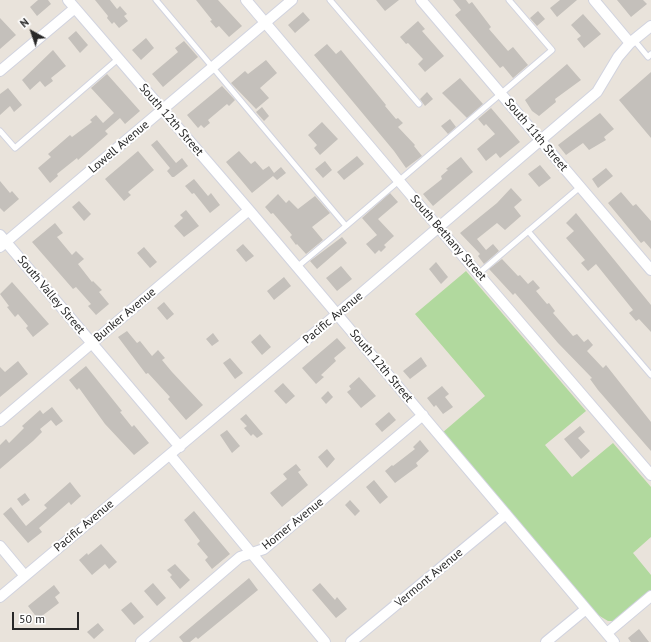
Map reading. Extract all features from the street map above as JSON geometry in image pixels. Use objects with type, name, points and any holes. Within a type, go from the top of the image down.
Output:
[{"type":"street","name":"South Bethany Street","points":[[246,0],[478,274],[651,475]]},
{"type":"street","name":"Lowell Avenue","points":[[2,241],[163,111],[292,0]]},
{"type":"street","name":"South 11th Street","points":[[421,0],[651,270]]},
{"type":"street","points":[[594,0],[632,42]]},
{"type":"street","points":[[0,71],[72,4]]},
{"type":"street","name":"South 12th Street","points":[[72,4],[297,266],[614,642]]},
{"type":"street","name":"Pacific Avenue","points":[[0,597],[180,447],[597,92],[618,57],[632,42],[651,26]]},
{"type":"street","name":"Bunker Avenue","points":[[0,421],[249,210]]},
{"type":"street","name":"South Valley Street","points":[[2,241],[92,343],[180,447]]},
{"type":"street","name":"Homer Avenue","points":[[141,642],[240,557],[264,549],[423,415]]},
{"type":"street","points":[[170,455],[325,642]]},
{"type":"street","name":"Vermont Avenue","points":[[351,642],[506,514]]},
{"type":"street","points":[[0,546],[25,576]]},
{"type":"street","points":[[607,633],[651,596]]},
{"type":"street","points":[[546,642],[586,609]]},
{"type":"lane","points":[[156,0],[346,226]]},
{"type":"lane","points":[[330,0],[419,104]]},
{"type":"lane","points":[[297,266],[501,95],[552,50],[509,0]]},
{"type":"lane","points":[[632,42],[648,57],[651,54]]},
{"type":"lane","points":[[0,131],[15,148],[118,59]]},
{"type":"lane","points":[[478,274],[580,187]]},
{"type":"lane","points":[[528,231],[651,375]]},
{"type":"green space","points":[[466,271],[586,411],[545,445],[572,477],[613,443],[651,487],[651,537],[633,553],[651,575],[651,591],[615,621],[608,621],[598,615],[442,433],[485,396],[415,314]]},
{"type":"building","points":[[38,0],[48,0],[51,4],[37,16],[30,7]]},
{"type":"building","points":[[95,0],[110,0],[117,9],[120,6],[127,14],[124,16],[128,21],[119,28],[114,22],[112,24],[107,18],[108,16]]},
{"type":"building","points":[[196,0],[218,0],[242,26],[229,37],[219,26],[216,28],[210,21],[212,20]]},
{"type":"building","points":[[376,0],[399,0],[385,11]]},
{"type":"building","points":[[453,0],[466,0],[469,4],[472,2],[491,27],[489,29],[508,51],[513,47],[528,65],[513,78],[503,66],[500,68],[455,15],[461,10]]},
{"type":"building","points":[[560,0],[577,0],[557,17],[550,8]]},
{"type":"building","points":[[617,0],[643,0],[647,4],[631,17]]},
{"type":"building","points":[[538,11],[545,19],[537,26],[530,18]]},
{"type":"building","points":[[303,12],[310,20],[295,33],[288,25]]},
{"type":"building","points":[[583,14],[601,34],[584,48],[577,39],[581,36],[571,25]]},
{"type":"building","points":[[0,18],[16,35],[0,49]]},
{"type":"building","points":[[418,21],[425,29],[422,31],[444,56],[425,72],[418,64],[423,59],[400,37]]},
{"type":"building","points":[[76,31],[88,45],[80,53],[68,38]]},
{"type":"building","points":[[146,38],[154,48],[141,60],[132,50]]},
{"type":"building","points":[[184,41],[198,57],[163,87],[152,74],[178,52],[175,48]]},
{"type":"building","points":[[327,44],[336,54],[341,50],[396,119],[398,118],[403,123],[398,127],[415,145],[414,146],[422,156],[406,168],[394,151],[314,55]]},
{"type":"building","points":[[53,50],[66,66],[51,78],[53,81],[45,87],[40,81],[30,90],[22,80]]},
{"type":"building","points":[[266,60],[277,73],[260,88],[269,98],[256,109],[231,83],[245,71],[248,74]]},
{"type":"building","points":[[567,64],[581,80],[555,99],[556,102],[539,116],[532,111],[525,100]]},
{"type":"building","points":[[651,72],[651,138],[619,100]]},
{"type":"building","points":[[107,74],[140,111],[125,124],[120,118],[105,131],[108,134],[78,160],[77,158],[57,174],[58,176],[50,183],[38,168],[51,157],[48,154],[70,135],[72,137],[92,122],[90,120],[96,115],[103,123],[114,113],[91,88]]},
{"type":"building","points":[[460,78],[483,104],[467,118],[442,93]]},
{"type":"building","points":[[222,86],[235,100],[229,106],[227,104],[208,120],[210,123],[204,128],[201,125],[198,128],[187,115]]},
{"type":"building","points":[[8,88],[22,105],[14,112],[10,106],[0,115],[0,94]]},
{"type":"building","points":[[427,92],[433,99],[425,106],[420,99]]},
{"type":"building","points":[[262,107],[269,116],[264,121],[256,112]]},
{"type":"building","points":[[491,108],[520,142],[500,158],[496,153],[486,161],[477,149],[495,134],[486,124],[484,126],[478,119]]},
{"type":"building","points":[[600,113],[614,129],[604,137],[606,140],[589,150],[583,143],[566,155],[558,145]]},
{"type":"building","points":[[450,119],[456,127],[448,134],[441,126]]},
{"type":"building","points":[[322,122],[338,139],[320,155],[314,148],[317,145],[308,135]]},
{"type":"building","points":[[157,140],[176,163],[182,158],[188,166],[174,177],[172,177],[167,171],[170,168],[151,145]]},
{"type":"building","points":[[138,151],[154,170],[128,192],[131,195],[124,201],[105,179]]},
{"type":"building","points":[[239,151],[251,164],[255,161],[263,170],[269,166],[274,173],[281,167],[286,173],[277,180],[273,176],[252,193],[226,162]]},
{"type":"building","points":[[357,156],[364,164],[344,180],[337,172]]},
{"type":"building","points":[[461,157],[473,172],[433,206],[423,194],[442,179],[441,176],[448,170],[446,169]]},
{"type":"building","points":[[325,161],[332,170],[323,178],[315,169]]},
{"type":"building","points":[[540,165],[551,178],[539,187],[528,174]]},
{"type":"building","points":[[606,168],[613,176],[598,188],[592,179]]},
{"type":"building","points":[[194,179],[208,196],[211,193],[220,205],[210,213],[194,193],[192,194],[185,186]]},
{"type":"building","points":[[0,181],[10,193],[12,191],[19,199],[4,212],[0,208]]},
{"type":"building","points":[[511,188],[522,200],[514,207],[521,216],[505,230],[497,223],[477,239],[486,250],[493,244],[499,251],[484,264],[478,256],[480,254],[460,233],[497,203]]},
{"type":"building","points":[[621,192],[633,206],[636,204],[651,221],[651,249],[644,241],[641,243],[608,203]]},
{"type":"building","points":[[390,193],[398,202],[378,219],[394,236],[384,245],[386,247],[381,252],[379,250],[375,254],[366,244],[377,235],[362,218]]},
{"type":"building","points":[[278,194],[286,203],[289,200],[298,209],[315,196],[330,213],[312,227],[323,240],[306,254],[297,244],[296,245],[290,237],[292,235],[273,213],[271,214],[265,207]]},
{"type":"building","points":[[79,201],[91,214],[84,221],[72,207]]},
{"type":"building","points":[[186,210],[199,226],[184,237],[174,226],[183,218],[180,215]]},
{"type":"building","points":[[576,213],[651,305],[651,332],[639,319],[636,321],[629,313],[633,310],[596,264],[588,271],[581,263],[585,260],[566,238],[574,231],[566,223]]},
{"type":"building","points":[[55,223],[63,233],[57,237],[72,255],[76,251],[84,259],[78,264],[92,282],[93,281],[102,290],[99,292],[109,304],[96,315],[88,306],[91,304],[76,287],[73,289],[32,242]]},
{"type":"building","points":[[342,237],[347,243],[317,269],[310,261]]},
{"type":"building","points":[[243,244],[254,256],[246,262],[236,250]]},
{"type":"building","points":[[144,247],[157,262],[150,268],[137,253]]},
{"type":"building","points":[[502,259],[528,284],[533,280],[540,288],[536,291],[547,304],[549,303],[555,311],[553,313],[573,336],[577,334],[584,342],[588,339],[593,345],[587,351],[603,368],[606,365],[651,422],[651,451],[598,390],[590,379],[592,378],[558,343],[515,293],[513,295],[489,269]]},
{"type":"building","points":[[436,262],[448,277],[441,284],[429,269]]},
{"type":"building","points":[[341,266],[352,279],[337,291],[326,278]]},
{"type":"building","points":[[284,277],[291,286],[274,300],[267,291]]},
{"type":"building","points":[[12,282],[49,324],[33,337],[26,328],[28,326],[18,314],[15,317],[7,307],[9,306],[0,294]]},
{"type":"building","points":[[164,302],[174,314],[167,320],[157,308]]},
{"type":"building","points":[[127,331],[137,343],[140,341],[152,356],[158,350],[165,358],[162,360],[203,405],[186,420],[168,399],[170,397],[148,373],[146,374],[118,337]]},
{"type":"building","points":[[213,333],[219,341],[212,346],[206,339]]},
{"type":"building","points":[[260,334],[271,347],[262,355],[251,342]]},
{"type":"building","points":[[337,338],[346,348],[334,358],[336,361],[321,375],[324,377],[316,384],[302,368]]},
{"type":"building","points":[[421,357],[427,366],[410,379],[403,371]]},
{"type":"building","points":[[230,358],[243,373],[235,379],[223,363]]},
{"type":"building","points":[[18,361],[28,374],[0,397],[0,367],[5,372]]},
{"type":"building","points":[[86,366],[122,411],[120,412],[132,427],[134,425],[149,443],[134,455],[105,424],[79,388],[77,390],[69,380]]},
{"type":"building","points":[[359,377],[376,396],[361,408],[347,392],[351,389],[349,386]]},
{"type":"building","points":[[283,383],[295,396],[286,404],[274,391]]},
{"type":"building","points":[[442,386],[449,394],[445,397],[453,407],[443,414],[436,405],[434,407],[427,398]]},
{"type":"building","points":[[328,391],[333,397],[326,404],[321,398]]},
{"type":"building","points":[[52,407],[63,421],[56,426],[51,420],[40,429],[42,432],[33,441],[0,469],[0,445],[6,439],[9,443],[24,428],[22,426],[40,410],[43,414]]},
{"type":"building","points":[[389,412],[396,420],[382,432],[375,424]]},
{"type":"building","points":[[246,414],[263,434],[257,438],[253,434],[251,436],[244,428],[247,426],[240,419]]},
{"type":"building","points":[[580,426],[585,432],[578,438],[590,451],[581,459],[564,439]]},
{"type":"building","points":[[227,430],[240,446],[232,453],[220,435]]},
{"type":"building","points":[[420,440],[429,451],[416,463],[418,466],[395,483],[385,471],[415,449],[413,447]]},
{"type":"building","points":[[327,449],[335,459],[327,468],[318,457]]},
{"type":"building","points":[[296,464],[301,470],[298,472],[308,485],[282,507],[270,493],[287,479],[283,474]]},
{"type":"building","points":[[374,480],[388,497],[380,504],[366,487]]},
{"type":"building","points":[[70,482],[81,496],[71,505],[69,502],[39,528],[42,532],[28,543],[3,514],[11,507],[26,526],[47,508],[44,505]]},
{"type":"building","points":[[25,493],[30,500],[22,506],[17,499]]},
{"type":"building","points":[[350,500],[360,511],[355,516],[345,505]]},
{"type":"building","points":[[194,511],[230,554],[212,569],[205,560],[208,557],[197,544],[200,541],[184,520]]},
{"type":"building","points":[[101,544],[117,562],[109,569],[105,564],[92,575],[79,560],[87,553],[88,555]]},
{"type":"building","points":[[175,564],[190,580],[180,589],[170,577],[172,575],[167,570]]},
{"type":"building","points":[[249,578],[258,590],[198,639],[196,637],[190,642],[183,642],[179,637]]},
{"type":"building","points":[[153,583],[166,598],[157,606],[144,591]]},
{"type":"building","points":[[320,583],[335,600],[337,597],[347,609],[336,618],[312,590]]},
{"type":"building","points":[[54,585],[60,593],[55,597],[59,603],[38,619],[28,606]]},
{"type":"building","points":[[131,602],[144,617],[134,625],[121,610]]},
{"type":"building","points":[[98,623],[104,630],[94,639],[87,632]]},
{"type":"building","points":[[639,629],[649,642],[631,642],[628,638]]}]
